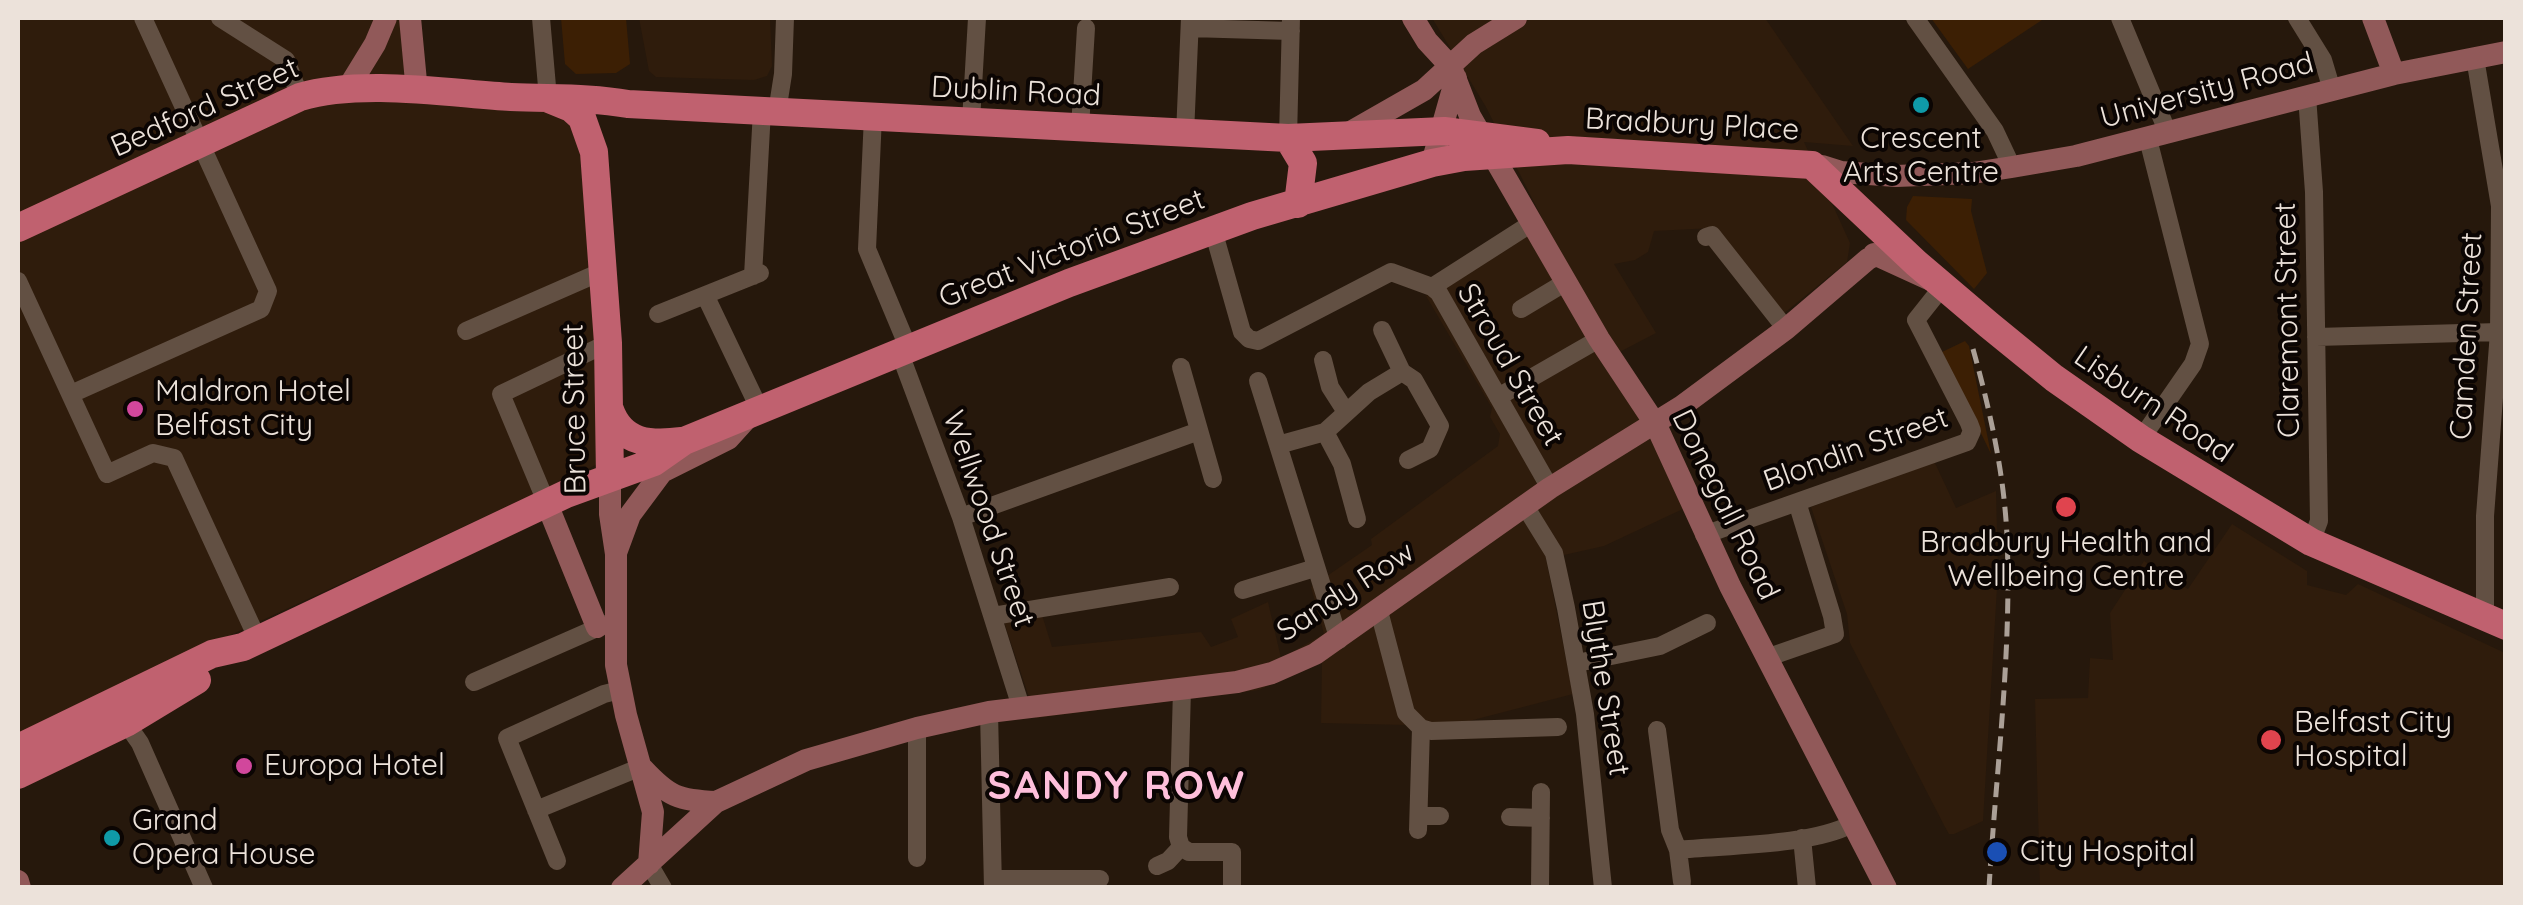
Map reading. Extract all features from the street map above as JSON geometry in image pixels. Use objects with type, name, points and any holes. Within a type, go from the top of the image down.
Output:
[{"type":"main road","name":"Bedford Street","points":[[18,228],[300,98],[348,88],[548,98]]},
{"type":"main road","name":"Dublin Road","points":[[548,98],[1184,134],[1288,138],[1342,135],[1438,146]]},
{"type":"main road","name":"Bruce Street","points":[[548,98],[572,108],[582,118],[594,152],[608,344],[610,478]]},
{"type":"main road","points":[[594,152],[604,120],[628,104]]},
{"type":"main road","points":[[1288,138],[1303,163],[1298,204]]},
{"type":"main road","name":"Great Victoria Street","points":[[18,748],[212,654],[250,643],[547,504],[654,462],[684,441],[756,409],[1213,230],[1298,204],[1438,146],[1464,157],[1488,145]]},
{"type":"main road","name":"Bradbury Place","points":[[1488,145],[1817,165]]},
{"type":"main road","name":"Lisburn Road","points":[[1817,165],[1885,250],[1942,285],[2054,378],[2140,440],[2311,542],[2495,622]]},
{"type":"main road","name":"Great Victoria Street","points":[[610,410],[621,431],[637,440],[660,444],[684,441]]},
{"type":"main road","name":"Great Victoria Street","points":[[18,775],[126,723],[220,668],[250,643]]},
{"type":"street","points":[[71,394],[261,309],[266,302],[268,291],[143,18]]},
{"type":"street","points":[[220,18],[286,60],[300,98]]},
{"type":"street","points":[[348,88],[386,18]]},
{"type":"street","points":[[410,18],[417,92]]},
{"type":"street","points":[[541,18],[548,98]]},
{"type":"street","points":[[658,314],[757,274],[770,111],[783,74],[785,18]]},
{"type":"street","points":[[971,121],[978,18]]},
{"type":"street","name":"Donegall Road","points":[[1413,18],[1454,73],[1532,224],[1599,339],[1656,425],[1704,535],[1886,888]]},
{"type":"street","points":[[1438,146],[1454,73],[1474,44],[1516,18]]},
{"type":"street","points":[[1342,135],[1454,73],[1526,18]]},
{"type":"street","points":[[1915,18],[1995,131],[2012,167]]},
{"type":"street","points":[[2120,18],[2158,136],[2200,344],[2193,364],[2140,440]]},
{"type":"street","points":[[2297,18],[2323,60],[2332,90]]},
{"type":"street","points":[[2373,18],[2394,74]]},
{"type":"street","points":[[1080,128],[1085,21]]},
{"type":"street","points":[[1184,134],[1190,22],[1291,25],[1288,138]]},
{"type":"street","points":[[1424,90],[1427,41]]},
{"type":"street","name":"University Road","points":[[1817,165],[1896,165],[1920,173],[2012,167],[2158,136],[2394,74],[2506,52]]},
{"type":"street","name":"Camden Street","points":[[2475,58],[2500,206],[2498,332],[2485,516],[2495,622]]},
{"type":"street","name":"Claremont Street","points":[[2306,96],[2314,192],[2319,521],[2311,542]]},
{"type":"street","name":"Wellwood Street","points":[[873,116],[867,250],[961,517],[1021,707]]},
{"type":"street","points":[[1432,288],[1532,224]]},
{"type":"street","name":"Stroud Street","points":[[1213,230],[1242,332],[1250,339],[1258,341],[1391,272],[1432,288],[1550,488]]},
{"type":"street","points":[[1706,237],[1712,235],[1786,329]]},
{"type":"street","name":"Sandy Row","points":[[622,888],[716,802],[806,760],[989,712],[1182,689],[1272,673],[1339,640],[1550,488],[1656,425],[1885,250]]},
{"type":"street","points":[[466,331],[604,272]]},
{"type":"street","points":[[18,281],[108,474],[153,454],[174,458],[250,643]]},
{"type":"street","points":[[1521,309],[1566,282]]},
{"type":"street","name":"Blondin Street","points":[[1704,535],[1960,446],[1970,437],[1969,423],[1916,320],[1942,285]]},
{"type":"street","points":[[616,554],[630,514],[662,472],[728,439],[756,409],[706,296]]},
{"type":"street","points":[[1382,330],[1402,372],[1414,380],[1440,426],[1430,449],[1408,460]]},
{"type":"street","points":[[2316,337],[2498,332]]},
{"type":"street","points":[[1498,397],[1599,339]]},
{"type":"street","points":[[474,682],[607,625],[547,504],[501,394],[608,344]]},
{"type":"street","points":[[1323,360],[1330,387],[1346,412]]},
{"type":"street","points":[[1181,367],[1214,479]]},
{"type":"street","points":[[1278,446],[1325,432],[1368,392],[1402,372]]},
{"type":"street","points":[[1258,381],[1339,640]]},
{"type":"street","points":[[961,517],[1199,431]]},
{"type":"street","points":[[1325,432],[1358,490],[1357,519]]},
{"type":"street","name":"Bruce Street","points":[[610,478],[610,524],[616,554],[607,625],[653,812],[649,864]]},
{"type":"street","points":[[1766,658],[1834,634],[1797,502]]},
{"type":"street","name":"Blythe Street","points":[[1525,506],[1554,553],[1577,663],[1602,888]]},
{"type":"street","points":[[1243,590],[1315,568]]},
{"type":"street","points":[[993,616],[1170,586]]},
{"type":"street","points":[[1379,611],[1406,713],[1421,728],[1431,732],[1558,727]]},
{"type":"street","points":[[1577,663],[1660,646],[1707,623]]},
{"type":"street","points":[[1157,866],[1168,862],[1181,847],[1178,820],[1182,689]]},
{"type":"street","points":[[556,861],[507,738],[620,690]]},
{"type":"street","points":[[989,712],[993,883],[1100,879]]},
{"type":"street","points":[[126,723],[140,743],[204,888]]},
{"type":"street","points":[[917,728],[917,858]]},
{"type":"street","points":[[1421,728],[1418,823],[1440,816]]},
{"type":"street","points":[[1657,730],[1670,830],[1678,850],[1682,882]]},
{"type":"street","points":[[536,810],[641,767],[665,793],[686,800],[716,802]]},
{"type":"street","points":[[1540,888],[1541,792]]},
{"type":"street","points":[[1510,817],[1541,818]]},
{"type":"street","points":[[1678,850],[1802,838],[1833,833],[1852,824]]},
{"type":"street","points":[[1802,838],[1806,888]]},
{"type":"street","points":[[1181,847],[1190,852],[1232,852],[1232,888]]},
{"type":"street","points":[[649,864],[663,888]]},
{"type":"shaded area","points":[[18,18],[410,18],[417,92],[548,98],[586,137],[600,463],[18,734]]},
{"type":"shaded area","points":[[561,18],[626,18],[630,64],[616,73],[576,74],[565,64]]},
{"type":"shaded area","points":[[639,18],[770,18],[772,66],[767,76],[754,80],[656,77],[649,71]]},
{"type":"shaded area","points":[[1432,18],[1765,18],[1853,146],[1804,142],[1850,243],[1847,262],[1783,314],[1713,228],[1654,231],[1648,252],[1635,260],[1614,264],[1656,333],[1610,357],[1685,508],[1604,546],[1546,559],[1573,694],[1450,726],[1321,723],[1322,661],[1259,690],[1036,718],[1004,622],[1042,615],[1052,647],[1201,632],[1211,647],[1238,637],[1231,619],[1268,602],[1281,658],[1324,634],[1311,587],[1372,545],[1371,539],[1498,446],[1500,434],[1490,417],[1492,408],[1426,296],[1542,218],[1486,107]]},
{"type":"shaded area","points":[[1931,18],[2045,18],[1968,69]]},
{"type":"shaded area","points":[[1913,196],[1972,199],[1971,211],[1987,273],[1974,289],[1906,220]]},
{"type":"shaded area","points":[[1965,341],[1969,346],[1991,454],[1942,352]]},
{"type":"shaded area","points":[[1934,461],[1956,508],[1996,491],[1998,571],[1983,821],[1954,834],[1949,834],[1945,827],[1850,643],[1847,614],[1811,507]]},
{"type":"shaded area","name":"Belfast City Hospital","points":[[2232,524],[2307,571],[2307,585],[2346,595],[2358,584],[2505,653],[2505,887],[2040,887],[2035,699],[2088,698],[2090,658],[2113,660],[2110,613],[2144,561],[2188,589]]},
{"type":"railway","points":[[1973,349],[1995,442],[2007,536],[2005,668],[1989,888]]},
{"type":"place","name":"Crescent Arts Centre","points":[[1921,105]]},
{"type":"place","name":"Maldron Hotel Belfast City","points":[[135,409]]},
{"type":"place","name":"Bradbury Health and Wellbeing Centre","points":[[2066,507]]},
{"type":"place","name":"Belfast City Hospital","points":[[2271,740]]},
{"type":"place","name":"Europa Hotel","points":[[244,766]]},
{"type":"place","name":"Grand Opera House","points":[[112,838]]},
{"type":"place","name":"City Hospital","points":[[1997,852]]},
{"type":"district","name":"SANDY ROW","points":[[1117,787]]}]
